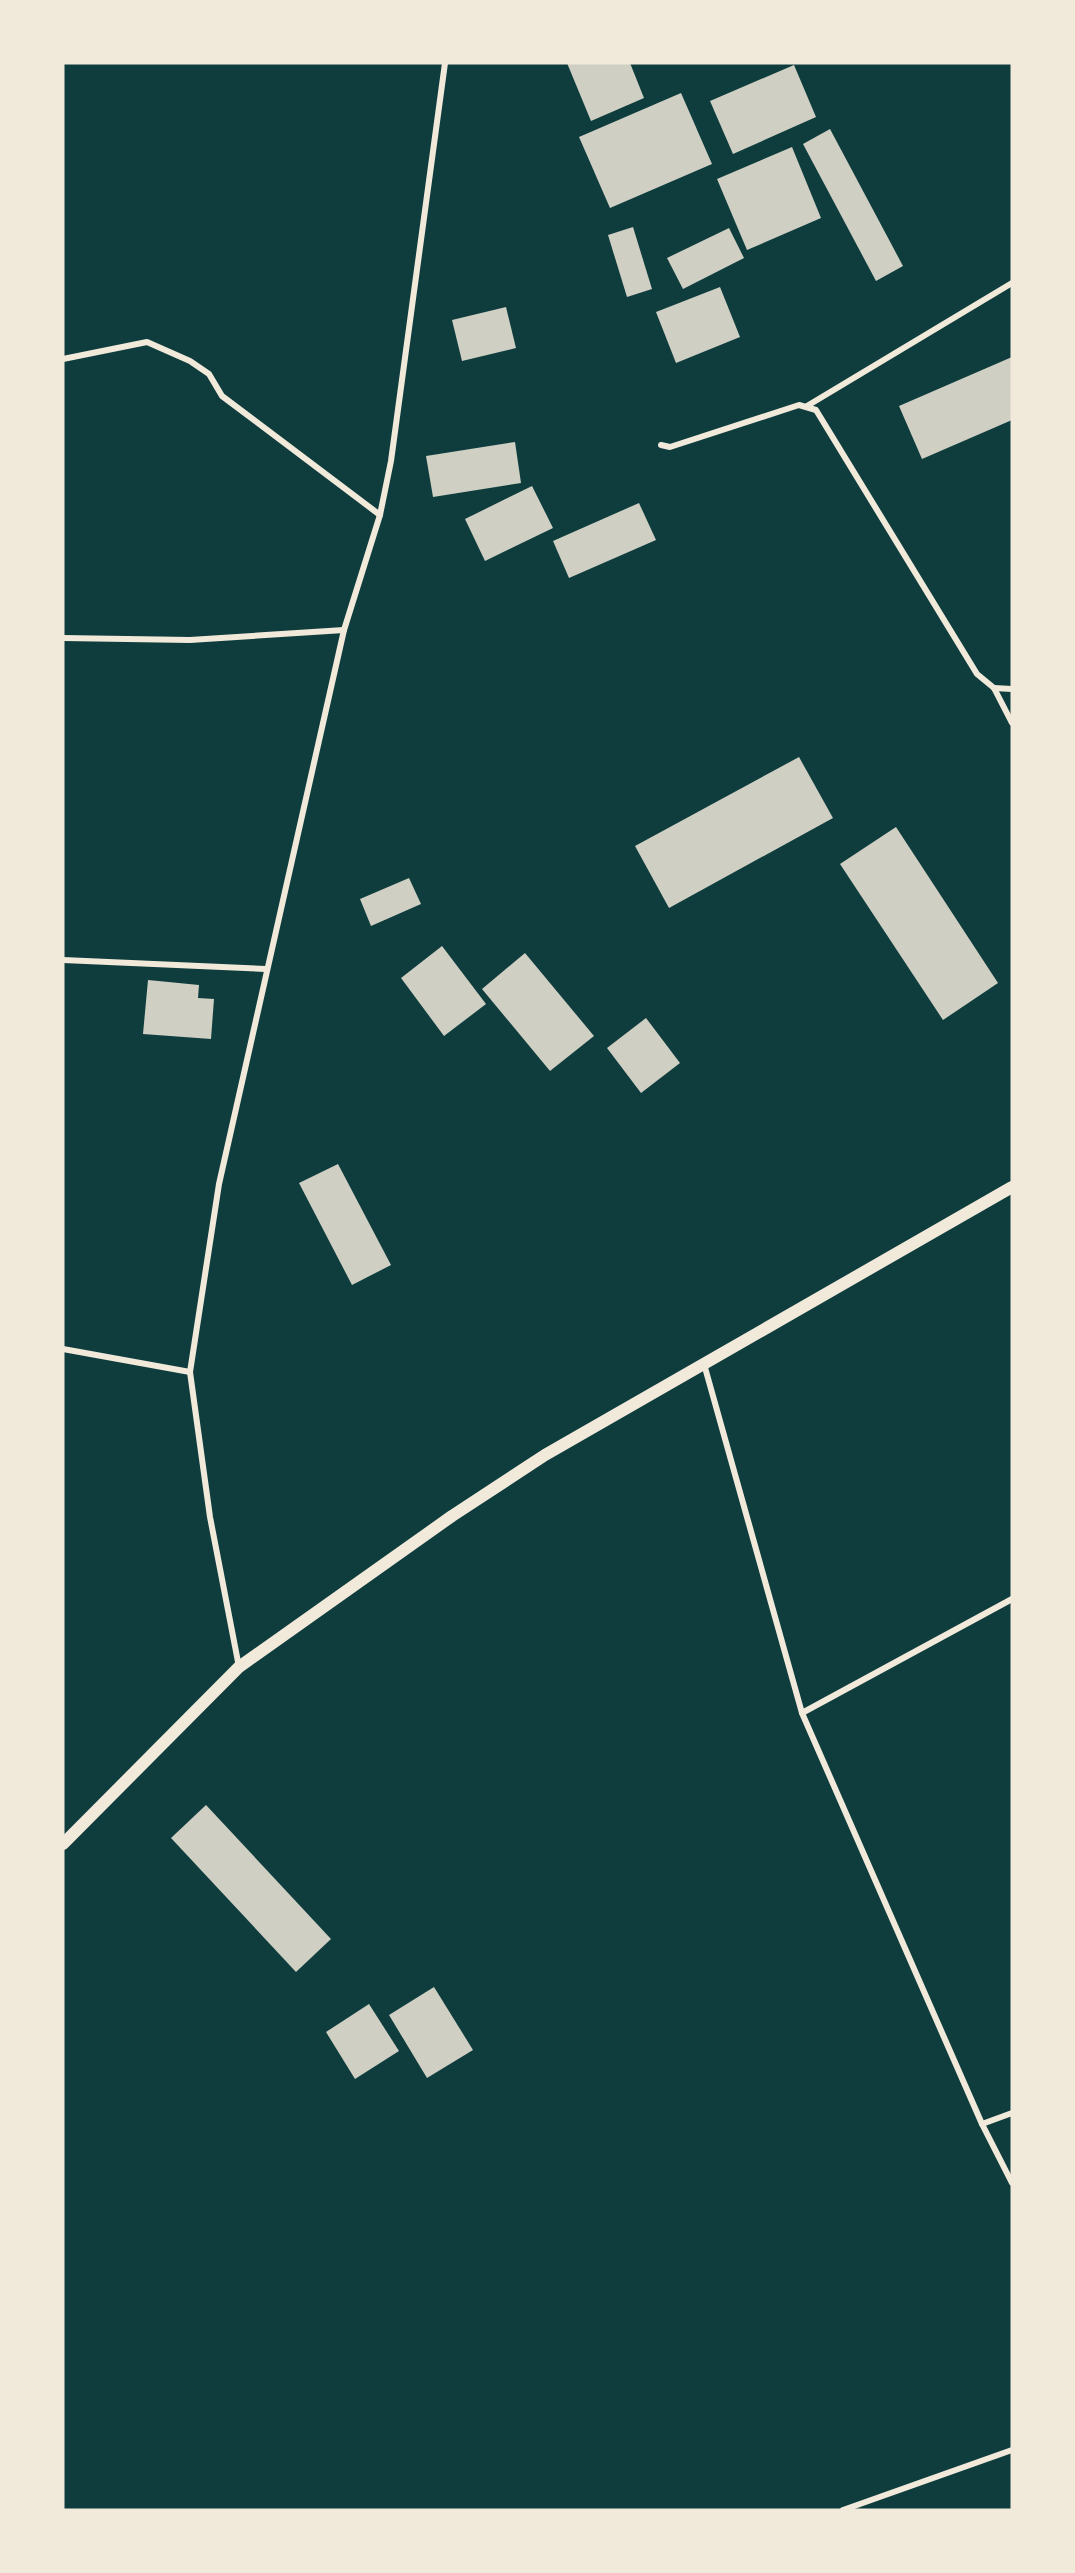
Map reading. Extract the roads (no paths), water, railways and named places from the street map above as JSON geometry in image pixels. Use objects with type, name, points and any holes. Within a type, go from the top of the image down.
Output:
[{"type":"main road","points":[[63,1844],[239,1668],[470,1504],[545,1455],[1012,1188]]},
{"type":"street","points":[[239,1668],[210,1516],[190,1372],[219,1184],[266,969],[344,630],[380,515],[391,461],[445,63]]},
{"type":"street","points":[[807,406],[1012,283]]},
{"type":"street","points":[[63,359],[147,342],[190,361],[209,374],[222,396],[380,515]]},
{"type":"street","points":[[662,445],[670,447],[799,405],[816,410],[977,674],[994,688],[1012,723]]},
{"type":"street","points":[[63,638],[190,640],[344,630]]},
{"type":"street","points":[[994,688],[1012,689]]},
{"type":"street","points":[[63,960],[266,969]]},
{"type":"street","points":[[63,1350],[190,1372]]},
{"type":"street","points":[[704,1363],[802,1713],[982,2124],[1012,2183]]},
{"type":"street","points":[[802,1713],[1012,1599]]},
{"type":"street","points":[[982,2124],[1012,2113]]},
{"type":"street","points":[[843,2510],[1012,2450]]}]
